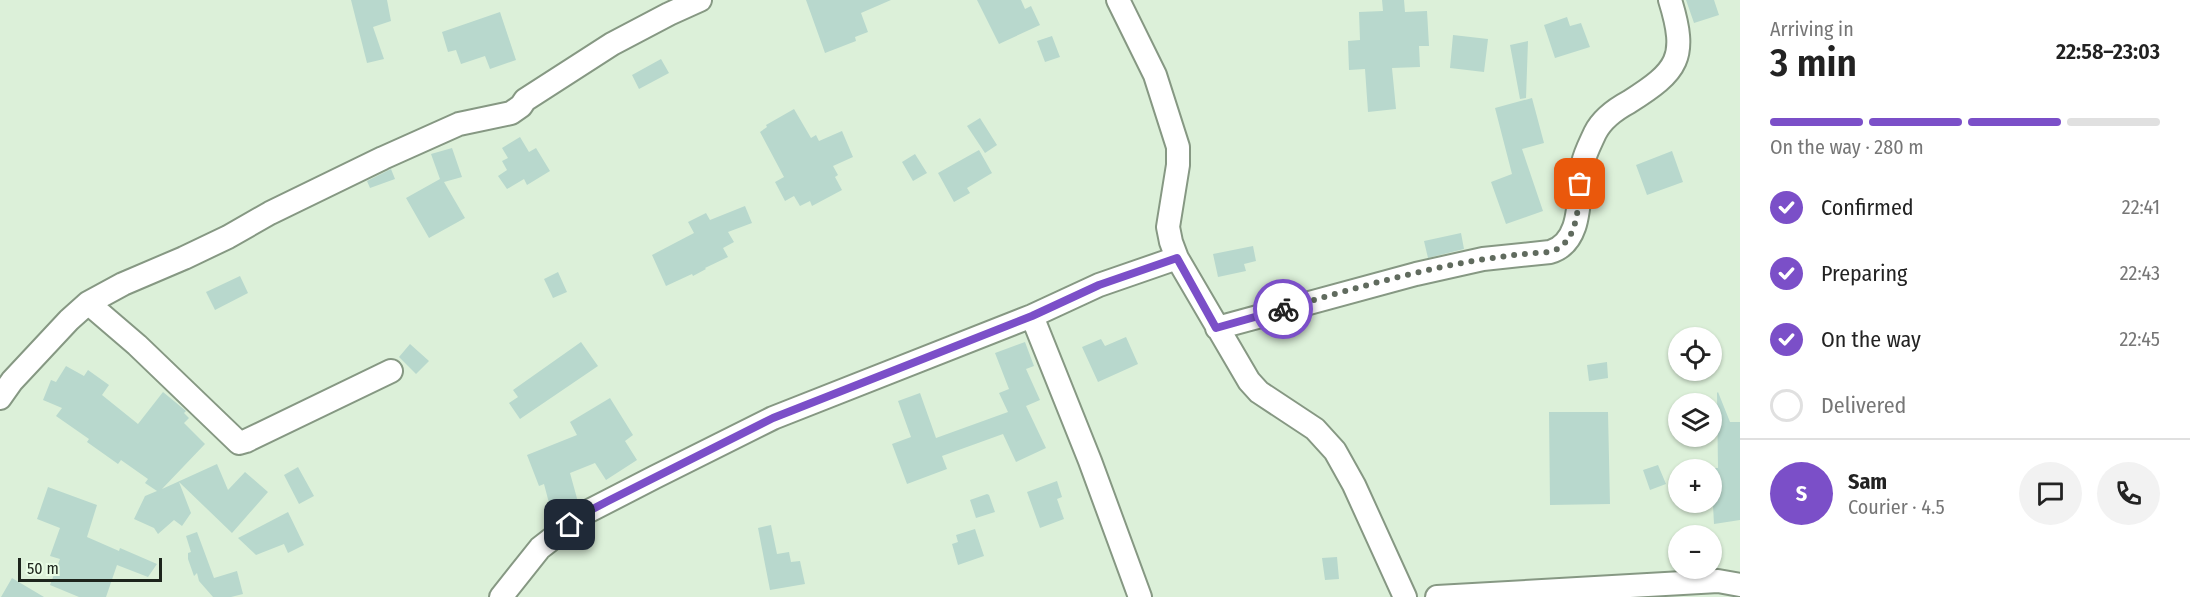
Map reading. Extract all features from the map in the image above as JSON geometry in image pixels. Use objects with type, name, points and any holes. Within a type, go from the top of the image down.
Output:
[{"type":"street","points":[[0,398],[12,381],[88,303],[123,284],[219,241],[306,194],[383,158],[459,124],[511,112],[521,106],[525,100],[612,44],[700,0]]},
{"type":"street","points":[[1118,0],[1155,75],[1178,147],[1179,165],[1168,227],[1177,258],[1249,381],[1259,392],[1315,429],[1335,451],[1354,485],[1405,597]]},
{"type":"street","points":[[1216,328],[1416,274],[1483,259],[1560,249],[1568,240],[1577,216],[1583,161],[1596,130],[1614,111],[1666,76],[1676,59],[1679,40],[1670,0]]},
{"type":"street","points":[[501,597],[540,548],[585,513],[773,418],[1032,316],[1099,285],[1177,258]]},
{"type":"street","points":[[88,303],[137,345],[239,443],[391,370]]},
{"type":"street","points":[[1032,316],[1090,461],[1140,597]]},
{"type":"street","points":[[1437,597],[1718,582],[1740,585]]},
{"type":"building","points":[[351,0],[387,0],[391,21],[373,27],[384,59],[367,63]]},
{"type":"building","points":[[806,0],[891,0],[861,13],[868,32],[855,37],[856,41],[825,53]]},
{"type":"building","points":[[977,0],[1021,0],[1025,9],[1031,6],[1040,25],[999,44]]},
{"type":"building","points":[[1382,0],[1404,0],[1405,12],[1427,11],[1429,46],[1419,46],[1420,67],[1392,68],[1396,109],[1368,112],[1365,69],[1349,70],[1348,41],[1360,40],[1359,12],[1383,11]]},
{"type":"building","points":[[1686,0],[1714,0],[1719,15],[1694,23]]},
{"type":"building","points":[[500,12],[516,60],[490,69],[485,56],[461,64],[456,50],[448,52],[442,32]]},
{"type":"building","points":[[1567,17],[1570,26],[1581,23],[1590,47],[1555,58],[1544,25]]},
{"type":"building","points":[[1453,35],[1488,39],[1484,72],[1450,68]]},
{"type":"building","points":[[1052,36],[1060,57],[1045,62],[1037,41]]},
{"type":"building","points":[[1528,41],[1526,98],[1520,99],[1510,45]]},
{"type":"building","points":[[661,59],[669,73],[639,89],[632,75]]},
{"type":"building","points":[[1532,98],[1544,143],[1522,149],[1543,211],[1506,224],[1491,182],[1512,174],[1495,108]]},
{"type":"building","points":[[794,109],[811,138],[816,135],[819,141],[842,131],[853,157],[833,166],[838,175],[835,177],[842,190],[812,206],[810,201],[800,206],[794,196],[785,201],[775,182],[784,177],[760,132],[767,127],[766,125]]},
{"type":"building","points":[[980,118],[997,145],[985,153],[967,126]]},
{"type":"building","points":[[520,137],[529,152],[536,148],[550,171],[527,185],[524,179],[507,189],[498,176],[507,170],[502,161],[508,158],[502,148]]},
{"type":"building","points":[[452,148],[462,177],[444,182],[465,218],[429,238],[406,198],[440,179],[431,154]]},
{"type":"building","points":[[979,150],[992,173],[967,188],[970,193],[954,202],[938,173]]},
{"type":"building","points":[[1672,151],[1683,182],[1647,195],[1636,165]]},
{"type":"building","points":[[915,154],[927,173],[913,181],[902,162]]},
{"type":"building","points":[[391,169],[395,179],[370,188],[367,181]]},
{"type":"building","points":[[745,206],[752,223],[728,232],[734,242],[723,248],[728,257],[693,276],[692,274],[666,286],[652,255],[694,233],[688,222],[706,213],[710,220]]},
{"type":"building","points":[[1461,233],[1464,249],[1428,258],[1424,241]]},
{"type":"building","points":[[1253,246],[1256,261],[1244,264],[1246,271],[1218,277],[1213,254]]},
{"type":"building","points":[[558,272],[567,292],[553,298],[544,279]]},
{"type":"building","points":[[240,276],[248,293],[215,310],[206,292]]},
{"type":"building","points":[[1126,337],[1138,364],[1098,382],[1082,347],[1101,339],[1105,346]]},
{"type":"building","points":[[581,342],[598,366],[520,419],[509,403],[518,397],[513,390]]},
{"type":"building","points":[[1025,342],[1034,366],[1026,369],[1040,400],[1026,406],[1046,448],[1016,462],[1003,434],[942,456],[947,469],[907,484],[892,444],[911,437],[898,401],[920,393],[936,438],[1008,412],[999,393],[1009,389],[995,353]]},
{"type":"building","points":[[410,344],[429,361],[416,374],[399,357]]},
{"type":"building","points":[[1607,362],[1608,378],[1589,381],[1587,365]]},
{"type":"building","points":[[66,366],[84,376],[88,370],[109,385],[102,395],[138,424],[163,392],[186,411],[184,413],[189,418],[184,423],[205,444],[162,489],[217,464],[228,490],[245,472],[268,492],[232,533],[179,482],[191,513],[182,526],[174,520],[158,534],[154,528],[134,519],[145,496],[157,491],[145,483],[148,479],[121,460],[118,464],[87,442],[89,439],[56,416],[62,408],[43,400],[51,380],[56,382]]},
{"type":"building","points":[[610,398],[633,435],[625,441],[637,460],[606,480],[595,463],[570,473],[578,502],[553,518],[544,484],[539,486],[527,455],[577,435],[570,422]]},
{"type":"building","points":[[1722,402],[1730,422],[1740,422],[1740,520],[1714,524],[1713,513],[1722,513],[1722,459],[1718,459],[1718,447],[1722,447]]},
{"type":"building","points":[[1549,412],[1608,412],[1610,504],[1550,505]]},
{"type":"building","points":[[1658,465],[1666,484],[1650,490],[1643,470]]},
{"type":"building","points":[[298,467],[314,496],[299,504],[284,475]]},
{"type":"building","points":[[1057,481],[1062,497],[1057,499],[1064,519],[1040,528],[1027,492]]},
{"type":"building","points":[[48,487],[97,505],[87,537],[157,564],[148,577],[117,565],[106,597],[79,597],[50,585],[60,559],[50,556],[60,528],[37,519]]},
{"type":"building","points":[[987,494],[995,512],[976,518],[970,500]]},
{"type":"building","points":[[288,512],[304,545],[288,553],[284,544],[256,555],[238,538]]},
{"type":"building","points":[[771,525],[777,554],[789,552],[791,562],[800,561],[805,584],[770,590],[758,528]]},
{"type":"building","points":[[975,529],[984,556],[958,565],[952,544],[958,542],[956,535]]},
{"type":"building","points":[[197,532],[214,578],[237,571],[243,594],[213,597],[199,581],[197,573],[194,576],[188,559],[188,553],[191,552],[186,536]]},
{"type":"building","points":[[1337,557],[1339,579],[1325,580],[1322,558]]},
{"type":"building","points":[[12,578],[44,597],[1,597]]},
{"type":"way so far","points":[[1283,309],[1483,259],[1560,249],[1568,240],[1577,216],[1580,184]]},
{"type":"route","points":[[570,525],[585,513],[773,418],[1032,316],[1099,285],[1177,258],[1216,328],[1283,309]]}]
